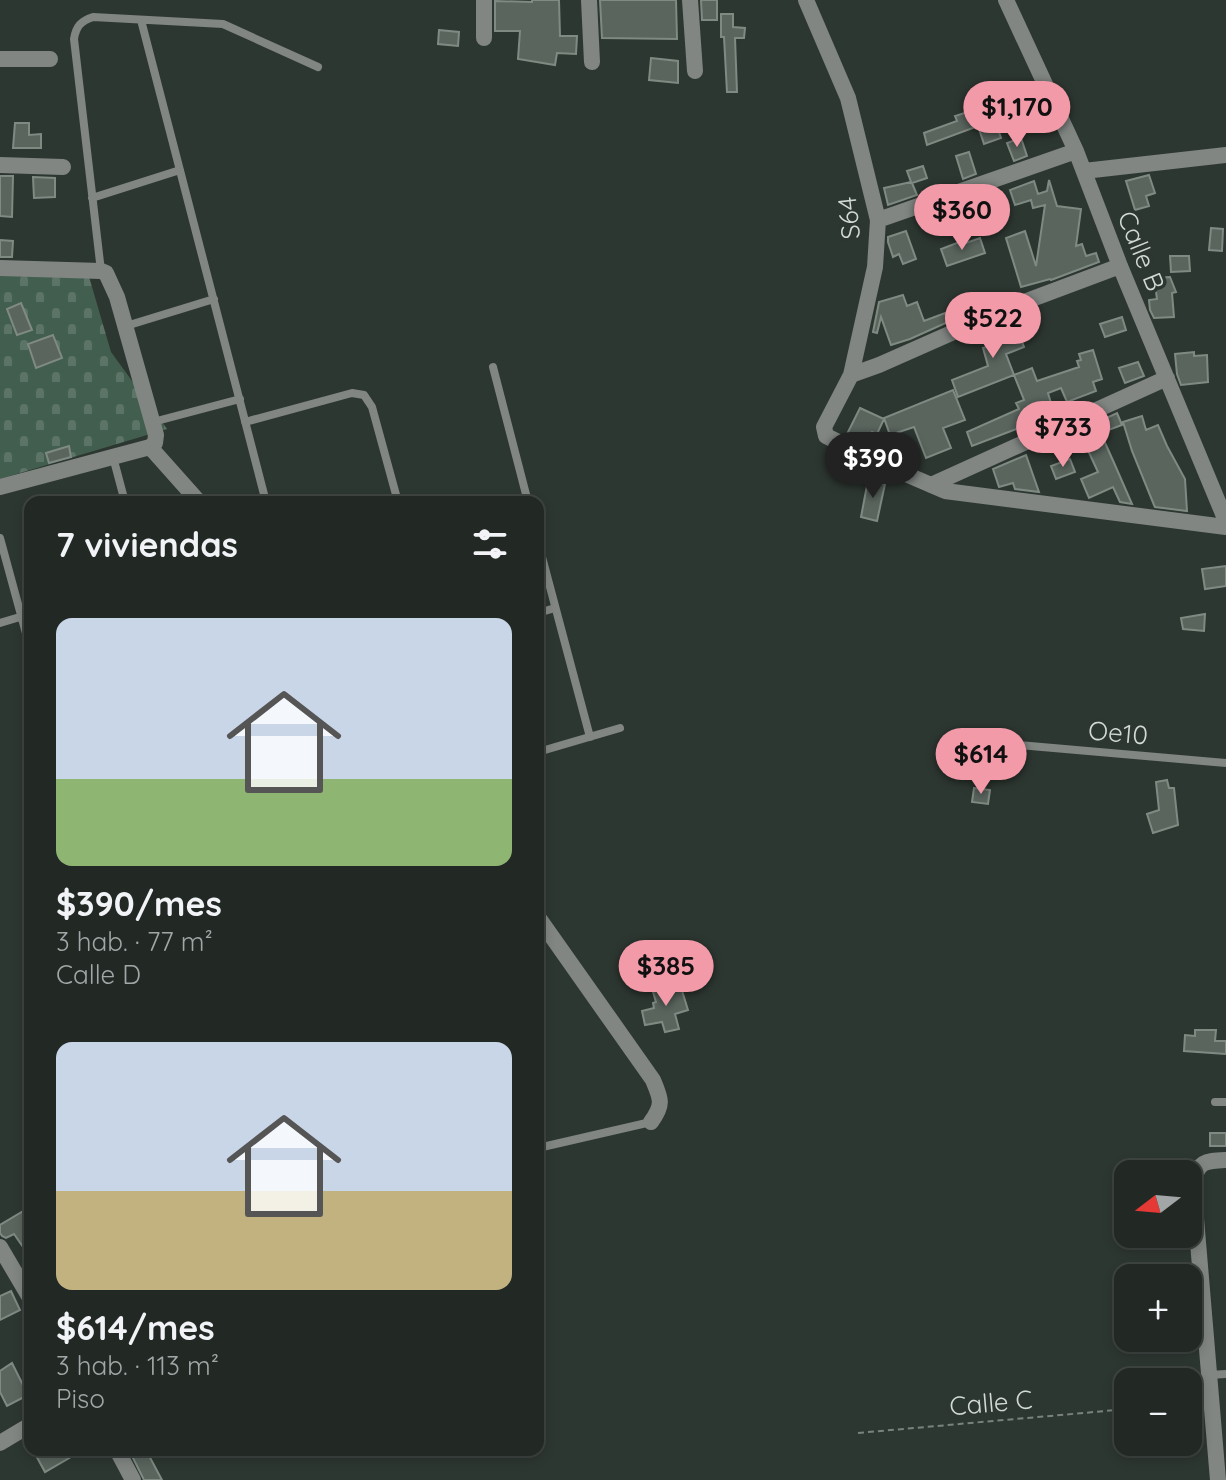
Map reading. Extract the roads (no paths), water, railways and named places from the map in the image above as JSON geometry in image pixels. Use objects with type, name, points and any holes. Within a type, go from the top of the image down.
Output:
[{"type":"street","points":[[484,0],[484,38]]},
{"type":"street","points":[[589,0],[592,62]]},
{"type":"street","points":[[690,0],[695,71]]},
{"type":"street","name":"S64","points":[[806,0],[848,98],[878,220],[875,267],[851,375],[824,432],[829,438],[931,485]]},
{"type":"street","name":"Calle B","points":[[1006,0],[1076,151],[1226,524]]},
{"type":"street","points":[[0,59],[50,59]]},
{"type":"street","points":[[878,220],[1076,151]]},
{"type":"street","points":[[1084,171],[1226,155]]},
{"type":"street","points":[[0,165],[63,167]]},
{"type":"street","points":[[851,375],[1008,308],[1120,266]]},
{"type":"street","points":[[0,268],[104,271],[125,326],[156,435],[155,443],[150,447],[0,487]]},
{"type":"street","points":[[931,485],[1167,378]]},
{"type":"street","points":[[150,447],[194,496]]},
{"type":"street","points":[[931,485],[945,491],[1226,524]]},
{"type":"street","points":[[544,926],[653,1080],[661,1098],[660,1109],[651,1122]]},
{"type":"street","points":[[1218,1480],[1210,1402],[1218,1374],[1193,1183],[1199,1166],[1206,1161],[1226,1160]]},
{"type":"street","points":[[0,1247],[24,1288]]},
{"type":"street","points":[[0,1283],[16,1274]]},
{"type":"street","points":[[0,1443],[24,1429]]},
{"type":"street","points":[[120,1456],[133,1480]]},
{"type":"lane","points":[[101,271],[74,39],[76,29],[84,20],[93,17],[223,24],[318,67]]},
{"type":"lane","points":[[141,20],[264,496]]},
{"type":"lane","points":[[92,198],[180,170]]},
{"type":"lane","points":[[125,326],[214,299]]},
{"type":"lane","points":[[493,367],[526,496]]},
{"type":"lane","points":[[245,422],[352,393],[364,395],[372,407],[396,496]]},
{"type":"lane","points":[[153,422],[240,399]]},
{"type":"lane","points":[[113,457],[123,496]]},
{"type":"lane","points":[[0,538],[24,609]]},
{"type":"lane","points":[[544,565],[590,737]]},
{"type":"lane","points":[[544,611],[555,608]]},
{"type":"lane","points":[[0,623],[24,616]]},
{"type":"lane","points":[[544,750],[620,728]]},
{"type":"lane","name":"Oe10","points":[[960,740],[1226,763]]},
{"type":"lane","points":[[1215,1102],[1226,1102]]},
{"type":"lane","points":[[544,1147],[651,1122]]}]
